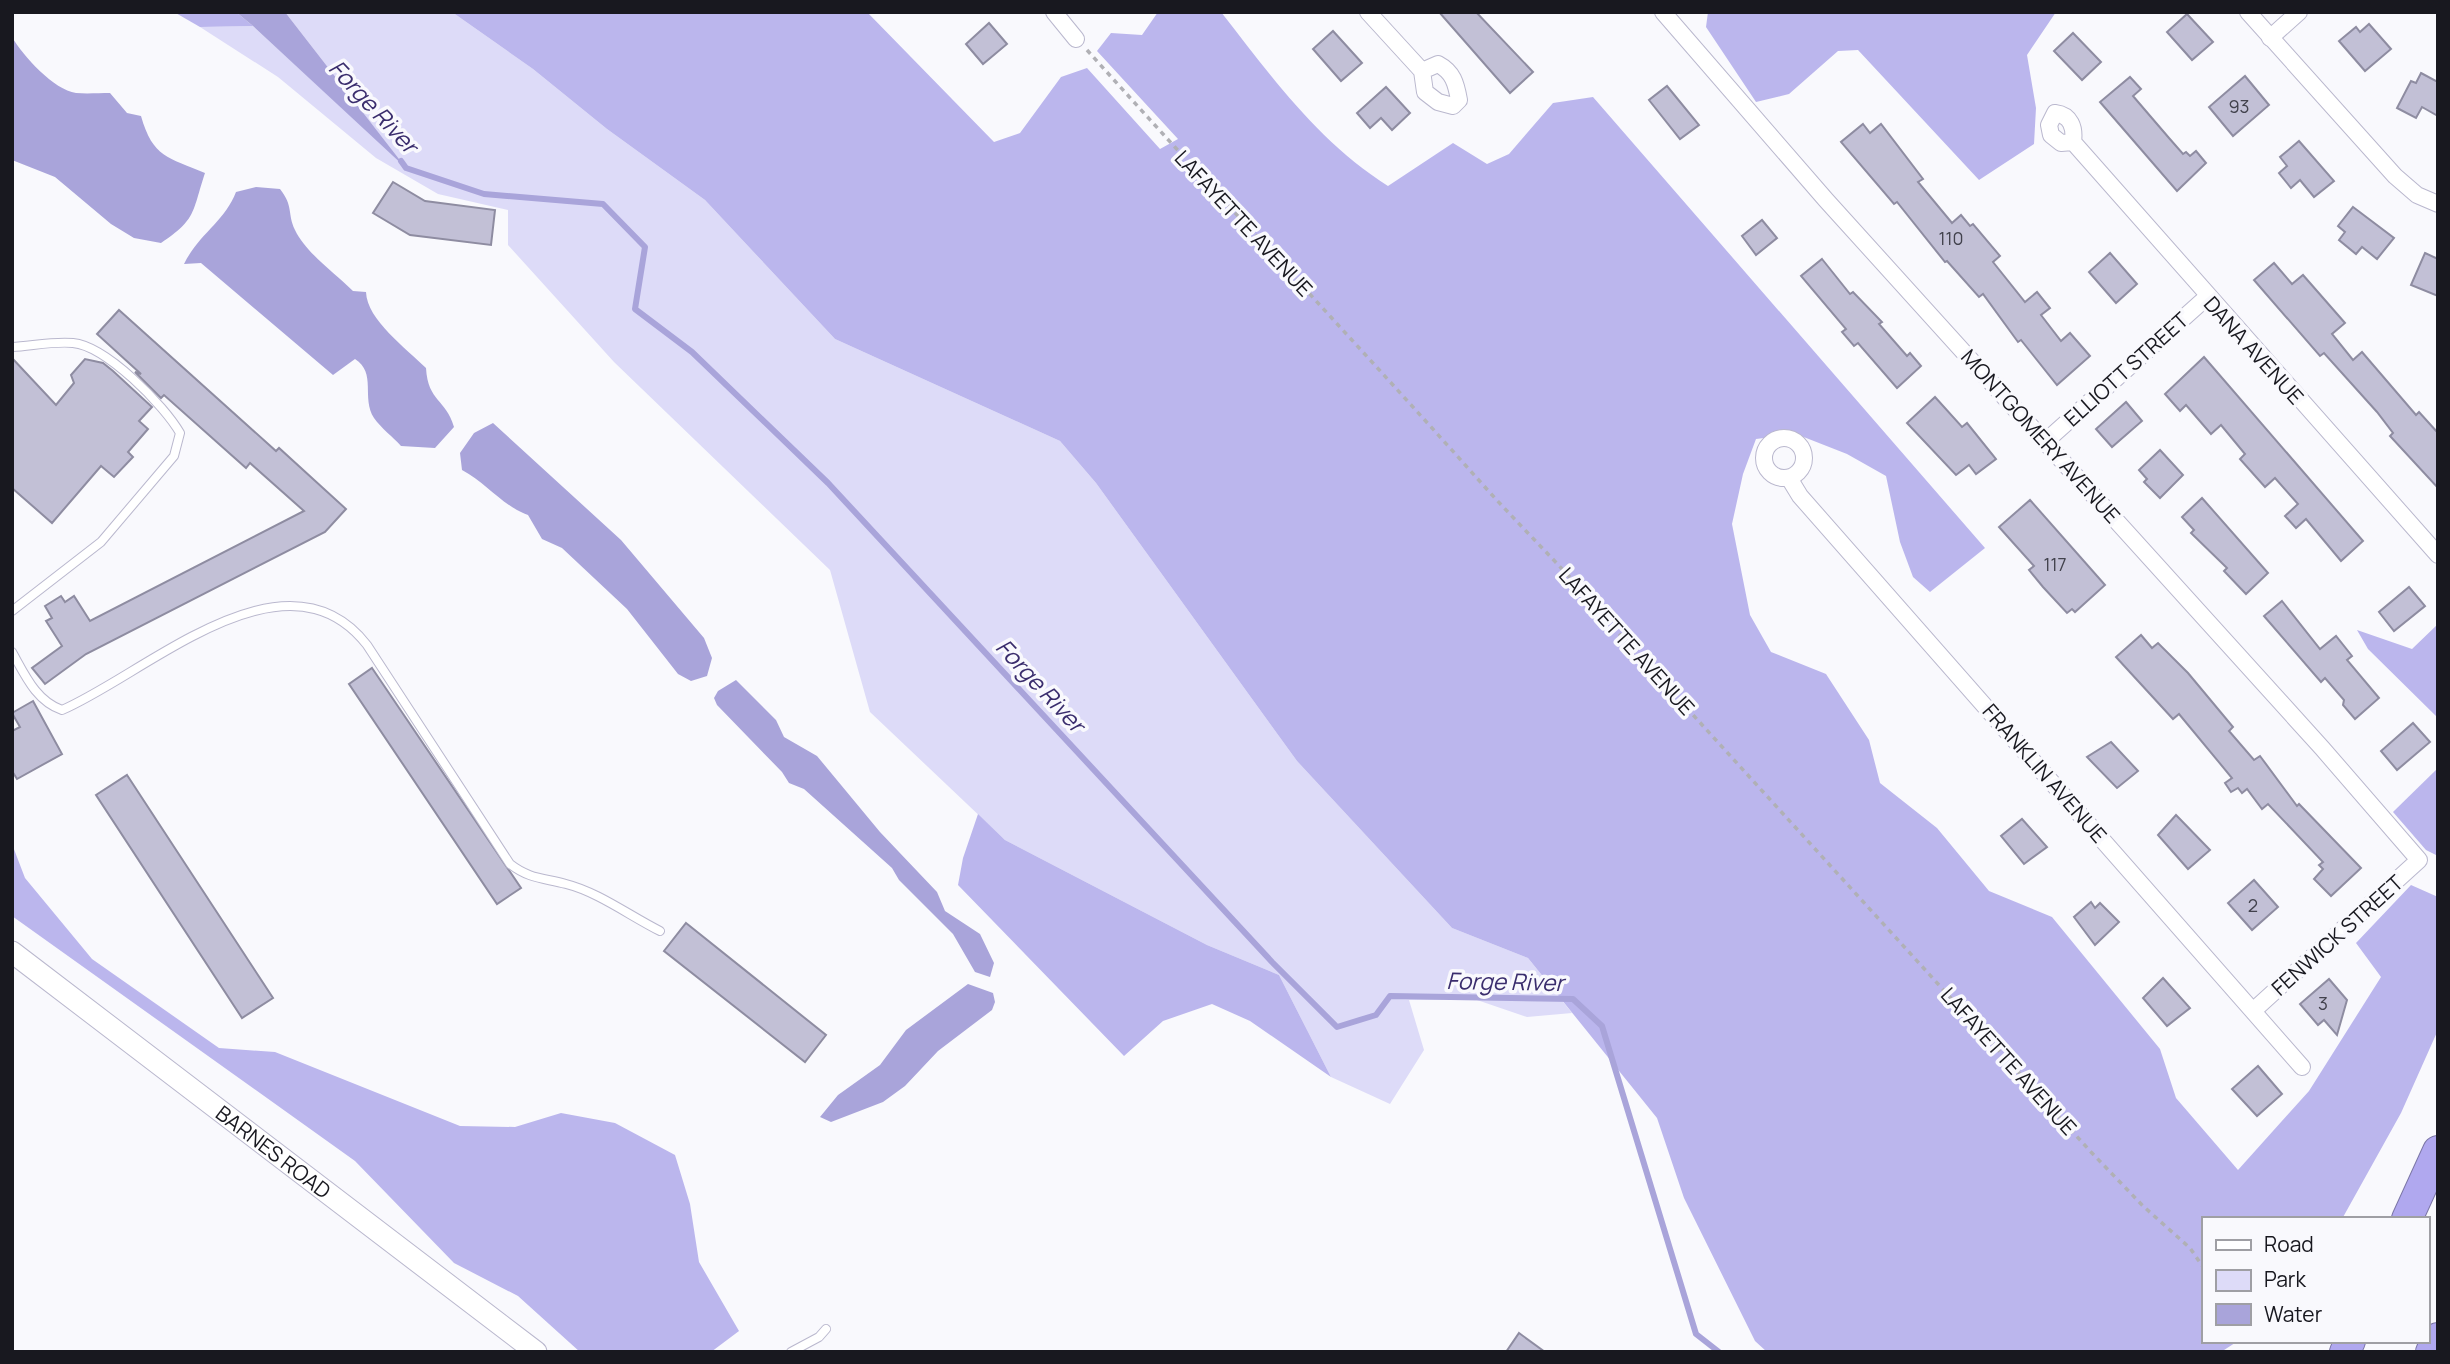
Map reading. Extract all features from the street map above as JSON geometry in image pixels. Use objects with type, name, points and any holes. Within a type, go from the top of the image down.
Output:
[{"type":"highway","points":[[2408,1217],[2438,1151]]},
{"type":"highway","points":[[2431,1352],[2438,1338]]},
{"type":"street","points":[[1054,12],[1076,38]]},
{"type":"street","points":[[1368,12],[1422,71]]},
{"type":"street","points":[[2248,12],[2395,176],[2417,195],[2438,204]]},
{"type":"street","points":[[2270,38],[2299,12]]},
{"type":"street","name":"MONTGOMERY AVENUE","points":[[1672,16],[1826,200],[2046,441],[2419,860]]},
{"type":"street","name":"DANA AVENUE","points":[[2073,142],[2207,297],[2438,555]]},
{"type":"street","name":"ELLIOTT STREET","points":[[2046,441],[2207,297]]},
{"type":"street","name":"FRANKLIN AVENUE","points":[[1789,478],[1800,496],[2302,1067]]},
{"type":"street","name":"FENWICK STREET","points":[[2254,1010],[2419,860]]},
{"type":"street","name":"BARNES ROAD","points":[[12,951],[536,1352]]},
{"type":"lane","points":[[12,347],[74,342],[104,355],[168,412],[180,433],[174,456],[101,542],[12,611]]},
{"type":"lane","points":[[12,652],[38,694],[48,705],[62,710],[196,636],[253,610],[293,605],[341,620],[367,645],[510,864],[523,875],[566,883],[584,891],[660,931]]},
{"type":"lane","points":[[791,1352],[819,1337],[826,1329]]},
{"type":"path","name":"LAFAYETTE AVENUE","points":[[1076,38],[1388,378],[1537,545],[1578,584],[1613,627],[2091,1152],[2143,1206],[2190,1248],[2202,1266]]},
{"type":"green space","points":[[285,12],[452,12],[533,69],[607,129],[705,200],[835,339],[1060,441],[1096,483],[1297,761],[1452,928],[1528,958],[1572,1013],[1527,1017],[1477,1000],[1409,1000],[1424,1050],[1390,1104],[1331,1077],[1279,975],[1207,945],[1005,840],[870,712],[830,570],[614,362],[508,245],[508,210],[438,194],[376,158],[278,77],[200,27],[253,26],[402,163]]},
{"type":"shaded area","points":[[174,12],[236,12],[253,26],[200,27]]},
{"type":"shaded area","points":[[452,12],[867,12],[994,142],[1020,133],[1061,77],[1087,68],[1160,149],[1178,139],[1097,51],[1111,33],[1142,35],[1158,12],[1221,12],[1277,84],[1318,128],[1363,169],[1388,186],[1453,143],[1487,164],[1509,154],[1553,103],[1593,97],[1985,548],[1930,592],[1913,577],[1900,542],[1886,476],[1847,454],[1796,434],[1756,439],[1743,474],[1732,524],[1750,615],[1771,652],[1826,674],[1869,740],[1880,783],[1937,828],[1989,891],[2052,917],[2160,1049],[2176,1098],[2238,1170],[2309,1091],[2381,977],[2356,943],[2411,885],[2438,897],[2438,1030],[2401,1113],[2343,1217],[2202,1217],[2202,1343],[2235,1343],[2221,1352],[1767,1352],[1755,1341],[1684,1198],[1657,1118],[1528,958],[1452,928],[1297,761],[1096,483],[1060,441],[835,339],[705,200],[607,129],[533,69]]},
{"type":"shaded area","points":[[1708,12],[2056,12],[2027,55],[2036,108],[2034,144],[1979,180],[1858,50],[1838,51],[1789,94],[1756,102],[1706,27]]},
{"type":"shaded area","points":[[2438,624],[2438,718],[2368,649],[2357,630],[2412,649]]},
{"type":"shaded area","points":[[2438,768],[2438,856],[2426,850],[2393,812]]},
{"type":"shaded area","points":[[978,814],[1005,840],[1207,945],[1279,975],[1331,1077],[1250,1021],[1212,1004],[1163,1021],[1124,1056],[958,885],[963,858]]},
{"type":"shaded area","points":[[12,844],[25,878],[92,959],[219,1048],[275,1052],[460,1126],[515,1127],[561,1113],[615,1123],[675,1155],[690,1204],[699,1262],[739,1331],[711,1352],[580,1352],[518,1296],[454,1263],[355,1161],[12,916]]},
{"type":"water","points":[[236,12],[285,12],[406,168],[253,26]]},
{"type":"water","points":[[12,37],[31,62],[58,86],[76,93],[110,93],[127,113],[141,116],[151,140],[164,154],[205,173],[192,214],[173,235],[161,243],[134,238],[111,224],[55,177],[12,160]]},
{"type":"water","points":[[256,187],[280,189],[289,205],[295,230],[306,247],[353,291],[366,292],[368,302],[380,323],[426,368],[430,388],[447,411],[454,427],[435,448],[401,446],[380,425],[370,410],[365,371],[355,359],[333,375],[201,263],[184,264],[196,245],[225,211],[236,192]]},
{"type":"water","points":[[493,423],[621,540],[704,638],[712,658],[707,676],[691,681],[678,674],[627,609],[562,548],[542,539],[528,515],[510,506],[462,470],[460,453],[474,433]]},
{"type":"water","points":[[736,680],[776,720],[784,737],[817,756],[880,832],[937,892],[945,911],[980,934],[994,963],[990,977],[975,972],[953,934],[899,880],[892,868],[804,789],[789,783],[782,772],[717,705],[714,698],[718,691]]},
{"type":"water","points":[[968,984],[993,993],[995,1002],[992,1010],[938,1051],[905,1086],[883,1102],[831,1122],[820,1117],[838,1095],[880,1065],[906,1030]]},
{"type":"building","points":[[1439,12],[1476,12],[1533,72],[1510,93]]},
{"type":"building","points":[[2187,14],[2213,42],[2192,60],[2167,32]]},
{"type":"building","points":[[989,23],[1007,44],[983,64],[966,44]]},
{"type":"building","points":[[2369,24],[2391,49],[2365,71],[2339,41],[2356,27],[2360,32]]},
{"type":"building","points":[[1333,31],[1362,63],[1341,81],[1313,49]]},
{"type":"building","points":[[2073,33],[2101,62],[2082,80],[2054,51]]},
{"type":"building","points":[[2421,73],[2438,82],[2438,116],[2422,107],[2416,118],[2397,108],[2411,81],[2416,83]]},
{"type":"building","points":[[2245,76],[2269,105],[2233,136],[2209,107]]},
{"type":"building","points":[[2130,77],[2141,89],[2133,96],[2183,154],[2186,152],[2190,156],[2196,151],[2206,163],[2177,191],[2100,102]]},
{"type":"building","points":[[1667,86],[1699,125],[1680,139],[1649,100]]},
{"type":"building","points":[[1386,87],[1410,113],[1392,130],[1381,118],[1370,128],[1357,113]]},
{"type":"building","points":[[1863,124],[1870,133],[1881,124],[1923,179],[1918,182],[1952,223],[1961,215],[1970,226],[1973,224],[2000,256],[1993,262],[2025,302],[2037,292],[2050,308],[2041,315],[2061,341],[2070,333],[2090,356],[2057,385],[2021,340],[2018,342],[1983,294],[1979,297],[1947,261],[1945,262],[1897,202],[1894,204],[1841,142]]},
{"type":"building","points":[[2299,141],[2334,181],[2314,197],[2300,180],[2291,188],[2279,173],[2287,166],[2280,157]]},
{"type":"building","points":[[393,182],[425,201],[495,210],[491,245],[410,235],[373,213]]},
{"type":"building","points":[[2353,207],[2394,238],[2377,259],[2362,247],[2356,254],[2339,240],[2345,232],[2338,226]]},
{"type":"building","points":[[1762,220],[1777,238],[1756,255],[1742,236]]},
{"type":"building","points":[[2110,253],[2137,284],[2116,303],[2089,272]]},
{"type":"building","points":[[2425,253],[2438,259],[2438,296],[2411,285]]},
{"type":"building","points":[[1822,259],[1850,294],[1853,292],[1882,322],[1879,324],[1907,356],[1910,353],[1921,366],[1897,388],[1858,343],[1854,346],[1842,332],[1846,329],[1801,276]]},
{"type":"building","points":[[2274,263],[2292,284],[2303,275],[2345,323],[2332,334],[2353,360],[2362,352],[2416,415],[2419,412],[2438,433],[2438,488],[2390,436],[2393,433],[2377,412],[2324,353],[2320,356],[2254,280]]},
{"type":"building","points":[[119,310],[276,451],[279,448],[346,509],[325,532],[86,654],[45,684],[32,668],[62,646],[46,621],[52,618],[45,606],[61,596],[65,602],[74,596],[90,621],[304,511],[250,463],[246,468],[164,395],[161,398],[135,372],[141,374],[97,334]]},
{"type":"building","points":[[2204,357],[2363,541],[2341,561],[2306,519],[2296,528],[2285,516],[2298,504],[2275,478],[2265,487],[2240,459],[2245,454],[2221,425],[2211,434],[2186,405],[2180,411],[2165,394]]},
{"type":"building","points":[[12,358],[56,405],[74,383],[71,375],[85,359],[103,363],[152,407],[139,421],[148,429],[128,452],[133,457],[114,477],[101,466],[52,523],[12,488]]},
{"type":"building","points":[[1935,397],[1962,427],[1967,423],[1996,459],[1976,474],[1969,465],[1956,475],[1907,423]]},
{"type":"building","points":[[2126,402],[2142,421],[2112,447],[2096,429]]},
{"type":"building","points":[[2160,450],[2183,475],[2160,498],[2144,482],[2147,479],[2139,470]]},
{"type":"building","points":[[2202,498],[2268,573],[2246,594],[2224,571],[2227,568],[2191,533],[2194,530],[2182,517]]},
{"type":"building","points":[[2030,500],[2105,585],[2075,612],[2072,609],[2067,613],[2043,587],[2029,570],[2034,566],[1999,527]]},
{"type":"building","points":[[2409,587],[2425,606],[2394,631],[2379,612]]},
{"type":"building","points":[[2282,601],[2320,649],[2336,636],[2352,656],[2347,660],[2379,698],[2355,719],[2343,705],[2344,700],[2325,678],[2321,682],[2264,616]]},
{"type":"building","points":[[2141,635],[2152,648],[2158,643],[2188,673],[2233,727],[2229,731],[2254,760],[2260,756],[2297,806],[2299,804],[2361,868],[2331,896],[2314,879],[2323,869],[2319,865],[2323,862],[2268,804],[2262,809],[2247,789],[2242,793],[2238,788],[2231,792],[2225,783],[2232,778],[2179,714],[2173,719],[2116,657]]},
{"type":"building","points":[[372,668],[521,888],[497,904],[349,684]]},
{"type":"building","points":[[33,701],[62,754],[17,779],[12,771],[12,731],[20,727],[12,713]]},
{"type":"building","points":[[2413,723],[2430,742],[2397,770],[2381,751]]},
{"type":"building","points":[[2111,742],[2138,771],[2117,788],[2087,757]]},
{"type":"building","points":[[127,775],[273,998],[242,1018],[96,795]]},
{"type":"building","points":[[2176,815],[2210,850],[2188,869],[2158,835]]},
{"type":"building","points":[[2022,819],[2047,847],[2024,864],[2001,836]]},
{"type":"building","points":[[2254,880],[2278,907],[2252,930],[2228,903]]},
{"type":"building","points":[[2091,902],[2095,908],[2100,903],[2119,922],[2095,945],[2074,917]]},
{"type":"building","points":[[686,923],[826,1035],[805,1062],[664,951]]},
{"type":"building","points":[[2163,978],[2190,1008],[2167,1026],[2143,998]]},
{"type":"building","points":[[2329,979],[2347,1000],[2337,1035],[2324,1020],[2318,1025],[2300,1004]]},
{"type":"building","points":[[2258,1066],[2282,1094],[2257,1116],[2232,1089]]},
{"type":"building","points":[[1519,1333],[1545,1352],[1506,1352]]},
{"type":"waterway","name":"Forge River","points":[[401,161],[406,168],[484,194],[603,204],[645,247],[635,309],[692,352],[828,483],[1272,962],[1337,1027],[1376,1015],[1390,996],[1573,999],[1602,1026],[1696,1334],[1719,1352]]}]
